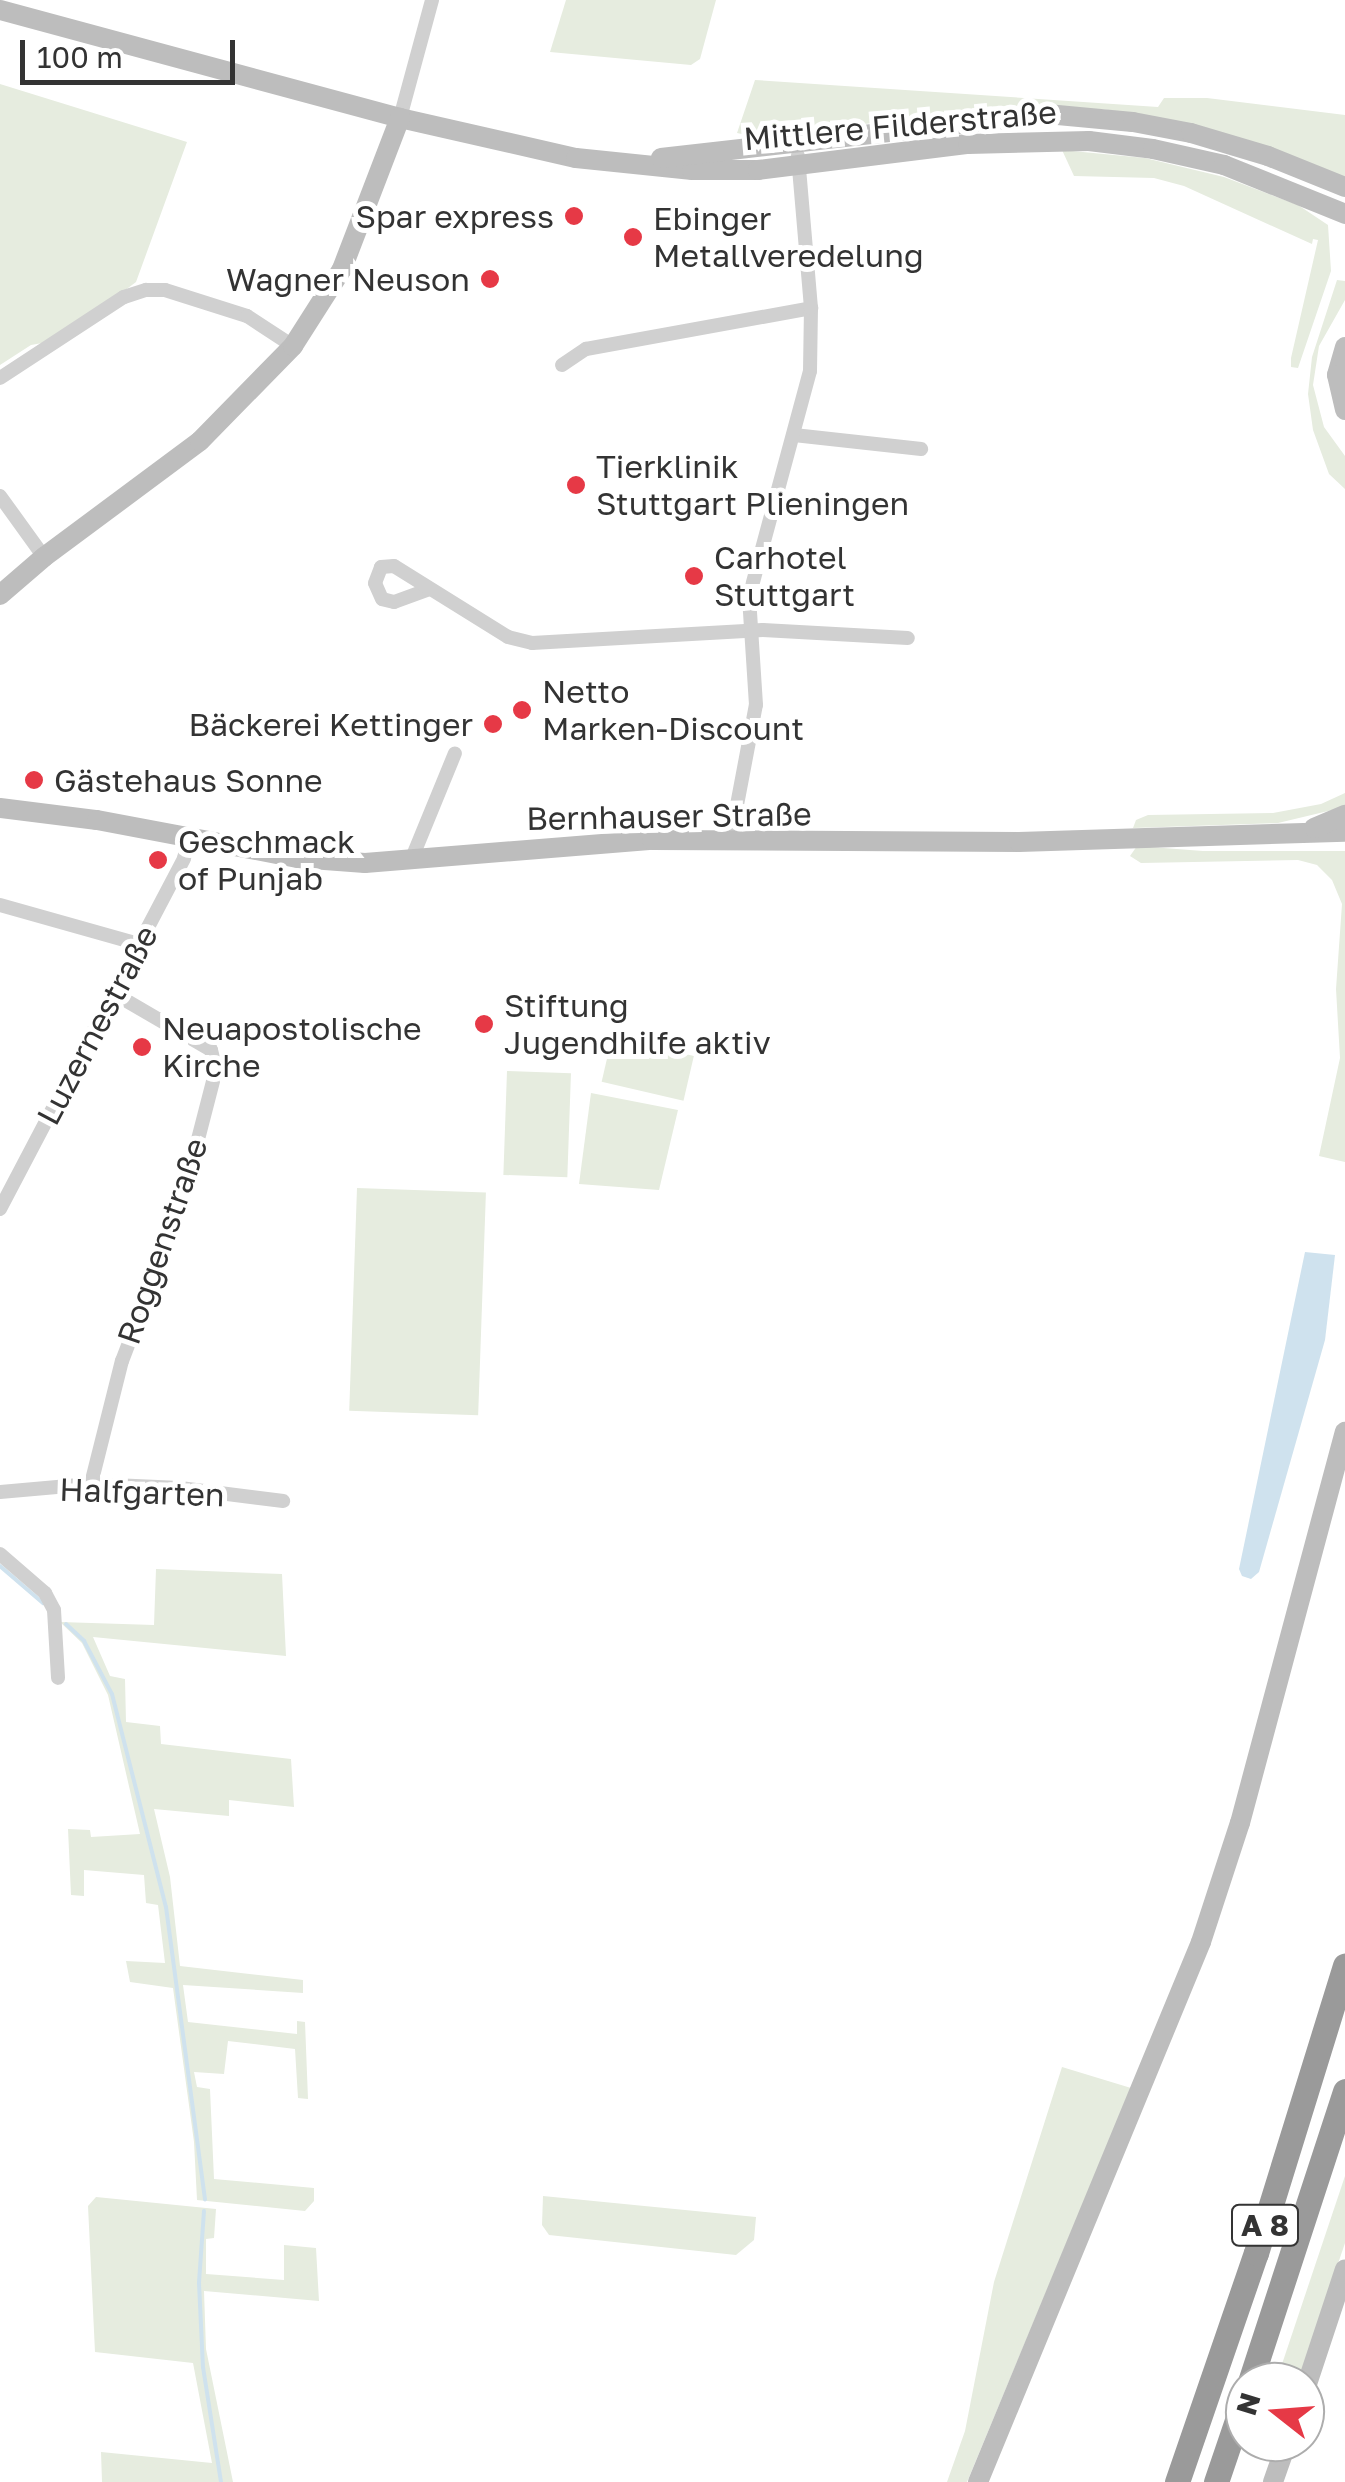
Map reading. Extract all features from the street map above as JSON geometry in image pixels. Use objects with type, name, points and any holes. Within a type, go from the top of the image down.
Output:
[{"type":"highway","name":"A 8","points":[[1177,2482],[1267,2218],[1345,1965]]},
{"type":"highway","name":"A 8","points":[[1257,2362],[1345,2091]]},
{"type":"highway","points":[[1216,2482],[1225,2456]]},
{"type":"main road","name":"Mittlere Filderstraße","points":[[0,10],[400,118],[559,155],[692,170],[799,168],[968,144],[1089,141],[1212,162],[1344,214]]},
{"type":"main road","name":"Mittlere Filderstraße","points":[[629,162],[1004,116],[1101,118],[1232,144],[1345,188]]},
{"type":"main road","points":[[0,596],[44,557],[200,441],[293,346],[342,268],[400,118]]},
{"type":"main road","points":[[1345,347],[1338,375],[1345,410]]},
{"type":"main road","name":"Bernhauser Straße","points":[[0,808],[83,818],[327,861],[573,844],[1019,842],[1345,832]]},
{"type":"main road","points":[[1303,832],[1345,815]]},
{"type":"main road","points":[[978,2482],[1201,1942],[1240,1822],[1345,1432]]},
{"type":"main road","points":[[1314,2362],[1345,2269]]},
{"type":"street","points":[[400,118],[432,0]]},
{"type":"street","points":[[730,842],[756,705],[748,630],[749,597],[810,372],[811,308],[796,141]]},
{"type":"street","points":[[0,378],[124,297],[146,290],[165,290],[247,316],[293,346]]},
{"type":"street","points":[[562,365],[586,349],[603,345],[811,308]]},
{"type":"street","points":[[794,435],[921,449]]},
{"type":"street","points":[[0,496],[44,557]]},
{"type":"street","points":[[428,590],[508,637],[532,642],[748,630],[908,638]]},
{"type":"street","points":[[412,858],[456,754]]},
{"type":"street","name":"Luzernestraße","points":[[0,1208],[184,858],[189,839]]},
{"type":"street","points":[[0,905],[139,944]]},
{"type":"street","name":"Roggenstraße","points":[[91,1484],[122,1361],[180,1208],[216,1070],[210,1050],[113,993]]},
{"type":"street","name":"Halfgarten","points":[[0,1492],[91,1484],[180,1488],[283,1501]]},
{"type":"street","points":[[0,1554],[44,1592],[54,1610],[58,1678]]},
{"type":"shaded area","points":[[566,0],[716,0],[700,59],[691,65],[550,52]]},
{"type":"shaded area","points":[[755,80],[1158,107],[1164,98],[1207,98],[1345,115],[1345,178],[1166,119],[1102,109],[977,109],[761,138],[737,133]]},
{"type":"shaded area","points":[[0,84],[187,142],[136,282],[59,340],[31,345],[0,365]]},
{"type":"shaded area","points":[[1062,150],[1145,158],[1224,177],[1298,205],[1328,225],[1331,271],[1298,368],[1291,367],[1291,358],[1318,240],[1313,239],[1312,244],[1184,186],[1154,178],[1074,176]]},
{"type":"shaded area","points":[[1337,280],[1345,281],[1345,300],[1319,346],[1313,385],[1324,427],[1345,456],[1345,489],[1329,474],[1313,430],[1308,394],[1312,357]]},
{"type":"shaded area","points":[[1345,793],[1345,807],[1278,823],[1133,828],[1136,820],[1148,815],[1273,813],[1321,804]]},
{"type":"shaded area","points":[[1137,846],[1203,851],[1345,851],[1345,1162],[1319,1156],[1340,1058],[1336,989],[1342,904],[1332,880],[1317,865],[1298,860],[1141,863],[1130,856]]},
{"type":"shaded area","points":[[612,1037],[694,1056],[683,1101],[602,1082]]},
{"type":"shaded area","points":[[507,1071],[571,1073],[567,1177],[503,1175]]},
{"type":"shaded area","points":[[591,1093],[678,1110],[659,1190],[579,1184]]},
{"type":"shaded area","points":[[357,1188],[486,1193],[478,1415],[349,1411]]},
{"type":"shaded area","points":[[156,1569],[282,1574],[286,1656],[93,1637],[110,1676],[125,1679],[126,1722],[160,1726],[161,1744],[291,1759],[294,1807],[229,1800],[229,1816],[154,1809],[170,1877],[180,1966],[303,1980],[303,1993],[183,1985],[188,2022],[297,2034],[297,2021],[305,2022],[308,2099],[298,2098],[295,2049],[228,2041],[224,2074],[194,2072],[197,2087],[210,2089],[214,2179],[314,2188],[314,2201],[305,2211],[197,2200],[194,2142],[173,1988],[130,1982],[126,1961],[165,1963],[158,1905],[146,1903],[144,1875],[84,1870],[84,1896],[71,1895],[68,1829],[90,1830],[91,1837],[140,1834],[108,1695],[82,1643],[60,1622],[154,1625]]},
{"type":"shaded area","points":[[1062,2067],[1131,2088],[967,2482],[947,2482],[965,2431],[994,2282]]},
{"type":"shaded area","points":[[1345,2176],[1345,2243],[1305,2362],[1283,2362]]},
{"type":"shaded area","points":[[543,2196],[756,2217],[754,2240],[736,2255],[549,2235],[542,2225]]},
{"type":"shaded area","points":[[96,2197],[216,2209],[214,2238],[206,2239],[206,2274],[284,2280],[284,2245],[316,2248],[319,2301],[204,2291],[206,2349],[233,2482],[102,2482],[101,2452],[212,2463],[193,2363],[95,2352],[88,2206]]},
{"type":"water","points":[[1305,1252],[1335,1255],[1325,1340],[1259,1572],[1251,1579],[1242,1576],[1239,1569]]},
{"type":"waterway","points":[[0,1566],[43,1603]]},
{"type":"waterway","points":[[66,1624],[84,1641],[112,1694],[166,1907],[205,2199]]},
{"type":"waterway","points":[[204,2211],[199,2283],[203,2367],[221,2482]]},
{"type":"place","name":"Spar express","points":[[574,216]]},
{"type":"place","name":"Ebinger Metallveredelung","points":[[633,237]]},
{"type":"place","name":"Wagner Neuson","points":[[490,279]]},
{"type":"place","name":"Tierklinik Stuttgart Plieningen","points":[[576,485]]},
{"type":"place","name":"Carhotel Stuttgart","points":[[694,576]]},
{"type":"place","name":"Netto Marken-Discount","points":[[522,710]]},
{"type":"place","name":"Bäckerei Kettinger","points":[[493,724]]},
{"type":"place","name":"Gästehaus Sonne","points":[[34,780]]},
{"type":"place","name":"Geschmack of Punjab","points":[[158,860]]},
{"type":"place","name":"Stiftung Jugendhilfe aktiv","points":[[484,1024]]},
{"type":"place","name":"Neuapostolische Kirche","points":[[142,1047]]}]
